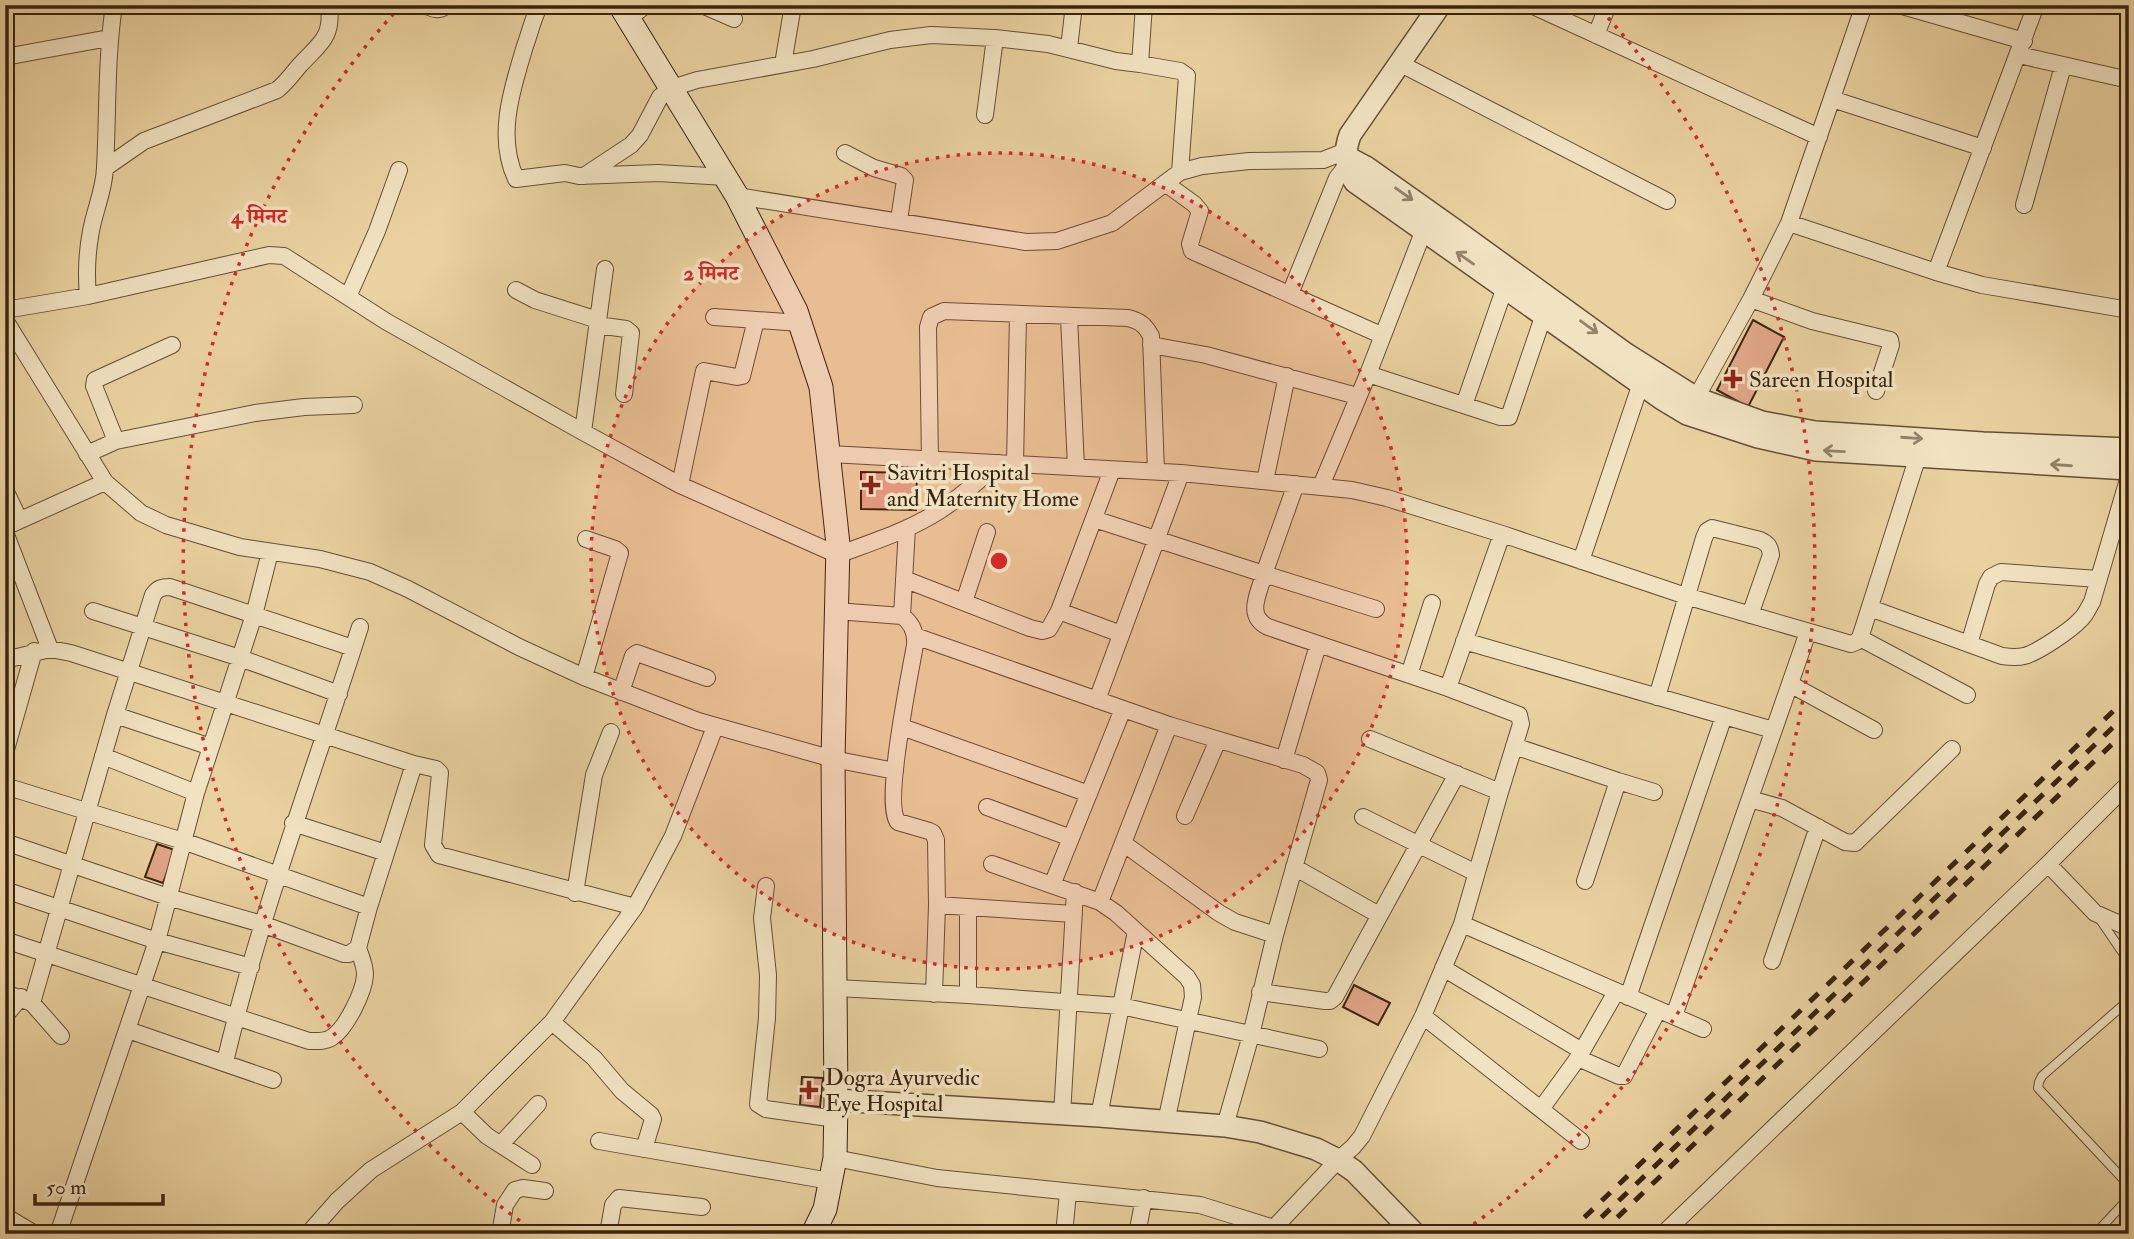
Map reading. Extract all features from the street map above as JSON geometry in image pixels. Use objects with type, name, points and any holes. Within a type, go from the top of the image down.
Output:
[{"type":"main road","points":[[631,10],[672,88],[732,186],[800,323],[821,387],[830,454],[838,555],[833,758],[836,1110],[835,1158],[825,1209],[813,1234]]},
{"type":"street","points":[[88,296],[87,266],[91,230],[103,190],[105,168],[109,38],[114,5]]},
{"type":"street","points":[[105,168],[144,141],[277,90],[303,61],[319,48],[331,16],[329,5]]},
{"type":"street","points":[[425,5],[434,10],[447,5]]},
{"type":"street","points":[[540,5],[515,78],[505,129],[514,176],[519,180],[565,173],[584,176],[658,173],[1026,242],[1057,241],[1112,223],[1181,172],[1202,166],[1249,161],[1348,158],[1505,287],[1544,314],[1691,406],[1758,438],[1816,450],[2129,469]]},
{"type":"street","points":[[702,5],[734,19]]},
{"type":"street","points":[[783,64],[793,5]]},
{"type":"street","points":[[1069,48],[1074,5]]},
{"type":"street","points":[[1140,64],[1144,5]]},
{"type":"street","points":[[1290,294],[1337,178],[1348,158],[1350,135],[1440,5]]},
{"type":"street","points":[[1531,5],[1819,137]]},
{"type":"street","points":[[1596,35],[1608,5]]},
{"type":"street","points":[[1691,406],[1751,299],[1789,223],[1864,5]]},
{"type":"street","points":[[1899,5],[2021,48],[2063,66],[2129,80]]},
{"type":"street","points":[[1936,272],[2036,5]]},
{"type":"street","points":[[584,176],[631,145],[640,135],[660,97],[672,88],[697,80],[890,40],[931,35],[995,38],[1069,48],[1116,61],[1180,71],[1187,76],[1181,172]]},
{"type":"street","points":[[5,57],[109,38]]},
{"type":"street","points":[[985,116],[995,38]]},
{"type":"street","points":[[1399,63],[1667,201]]},
{"type":"street","points":[[2024,205],[2063,66]]},
{"type":"street","points":[[1832,99],[1983,148]]},
{"type":"street","points":[[845,153],[874,169],[901,176],[905,180],[899,220]]},
{"type":"street","points":[[348,297],[377,231],[399,170]]},
{"type":"street","points":[[1165,183],[1194,204],[1200,212],[1191,244],[1192,251],[1381,335]]},
{"type":"street","points":[[1321,486],[1427,221]]},
{"type":"street","points":[[1427,221],[1644,376]]},
{"type":"street","points":[[1789,223],[1982,285],[2129,310]]},
{"type":"street","points":[[5,310],[88,296],[269,255],[284,256],[425,344],[680,485],[838,555],[907,528],[937,512],[1007,464]]},
{"type":"street","points":[[583,432],[605,269]]},
{"type":"street","points":[[1464,405],[1505,287]]},
{"type":"street","points":[[516,290],[535,300],[626,329],[631,333],[624,394]]},
{"type":"street","points":[[1751,299],[1812,321],[1890,340],[1891,345],[1876,391]]},
{"type":"street","points":[[930,460],[928,327],[931,317],[944,312],[1128,318],[1146,327],[1151,336],[1156,472]]},
{"type":"street","points":[[1367,374],[1500,417],[1509,417],[1544,314]]},
{"type":"street","points":[[1007,464],[1018,315]]},
{"type":"street","points":[[714,317],[800,323]]},
{"type":"street","points":[[1069,317],[1076,467]]},
{"type":"street","points":[[5,320],[105,482],[141,513],[166,525],[240,547],[320,559],[370,572],[519,647],[621,692],[715,727],[895,771]]},
{"type":"street","points":[[680,485],[704,371],[742,376],[756,320]]},
{"type":"street","points":[[116,441],[94,386],[95,380],[172,345]]},
{"type":"street","points":[[1152,345],[1206,355],[1357,396]]},
{"type":"street","points":[[1265,481],[1287,376]]},
{"type":"street","points":[[1581,561],[1644,376]]},
{"type":"street","points":[[87,454],[116,441],[255,413],[354,405]]},
{"type":"street","points":[[1691,406],[1815,432],[2129,449]]},
{"type":"street","points":[[830,454],[1181,473],[1352,491],[1387,498],[1686,596],[1851,644],[1860,638],[1918,456]]},
{"type":"street","points":[[904,579],[1042,631],[1049,629],[1059,611],[1112,470]]},
{"type":"street","points":[[1097,700],[1181,473]]},
{"type":"street","points":[[1870,608],[1969,644],[2014,657],[2035,651],[2086,614],[2092,602],[2129,476]]},
{"type":"street","points":[[10,526],[105,482]]},
{"type":"street","points":[[835,1158],[937,1178],[1200,1205],[1269,1229],[1362,1136],[1423,1016],[1462,924],[1521,724],[1519,715],[1261,623],[1255,616],[1255,608],[1264,574],[1296,484]]},
{"type":"street","points":[[5,490],[10,526],[50,649]]},
{"type":"street","points":[[1094,519],[1376,609]]},
{"type":"street","points":[[902,616],[907,528]]},
{"type":"street","points":[[1657,697],[1707,531],[1712,528],[1760,540],[1770,548],[1751,615]]},
{"type":"street","points":[[964,602],[987,532]]},
{"type":"street","points":[[1448,688],[1502,534]]},
{"type":"street","points":[[584,677],[620,556],[620,552],[615,549],[586,539]]},
{"type":"street","points":[[58,1234],[157,941],[183,841],[254,615],[270,552]]},
{"type":"street","points":[[1969,644],[1987,584],[1995,574],[2001,572],[2098,579]]},
{"type":"street","points":[[5,1016],[47,953],[115,715],[153,595],[162,587],[170,587],[353,648]]},
{"type":"street","points":[[1409,675],[1432,603]]},
{"type":"street","points":[[93,611],[143,625],[339,694]]},
{"type":"street","points":[[836,611],[902,616],[908,620],[915,636],[895,771],[895,819],[929,831],[936,837],[934,993]]},
{"type":"street","points":[[1059,611],[1121,634]]},
{"type":"street","points":[[225,1062],[262,924],[293,823],[325,736],[360,627]]},
{"type":"street","points":[[1674,1016],[1808,632]]},
{"type":"street","points":[[915,636],[1169,725],[1311,768],[1317,773],[1319,780],[1225,1126]]},
{"type":"street","points":[[1860,638],[1967,695]]},
{"type":"street","points":[[1464,642],[1773,730]]},
{"type":"street","points":[[1284,760],[1318,645]]},
{"type":"street","points":[[5,660],[50,649],[71,653],[414,765],[436,769],[440,773],[433,845],[439,855],[635,907]]},
{"type":"street","points":[[5,753],[34,651]]},
{"type":"street","points":[[621,692],[637,653],[707,678]]},
{"type":"street","points":[[1790,684],[1874,730]]},
{"type":"street","points":[[1052,885],[1123,709]]},
{"type":"street","points":[[115,715],[211,747]]},
{"type":"street","points":[[1541,1109],[1622,995],[1724,716]]},
{"type":"street","points":[[1100,902],[1169,725]]},
{"type":"street","points":[[308,1234],[337,1201],[371,1170],[461,1112],[552,1023],[635,907],[673,836],[715,727]]},
{"type":"street","points":[[902,727],[1089,794]]},
{"type":"street","points":[[575,893],[594,775],[611,732]]},
{"type":"street","points":[[1370,739],[1500,792]]},
{"type":"street","points":[[1185,816],[1218,740]]},
{"type":"street","points":[[1514,746],[1654,792]]},
{"type":"street","points":[[1750,799],[1774,805],[1845,842],[1855,843],[1952,749]]},
{"type":"street","points":[[103,756],[197,793]]},
{"type":"street","points":[[5,940],[309,1041],[321,1042],[331,1038],[340,1030],[354,1008],[362,988],[365,972],[358,948],[414,765]]},
{"type":"street","points":[[1261,992],[1330,1001],[1335,998],[1457,774]]},
{"type":"street","points":[[1585,881],[1618,781]]},
{"type":"street","points":[[1663,1234],[2129,783]]},
{"type":"street","points":[[5,786],[183,841],[369,907]]},
{"type":"street","points":[[2114,797],[2129,805]]},
{"type":"street","points":[[987,807],[1071,838]]},
{"type":"street","points":[[1363,817],[1476,873]]},
{"type":"street","points":[[293,823],[386,853]]},
{"type":"street","points":[[1772,961],[1818,827]]},
{"type":"street","points":[[5,842],[168,897],[262,924],[344,954],[358,948]]},
{"type":"street","points":[[1123,843],[1219,913],[1235,922],[1275,936]]},
{"type":"street","points":[[992,864],[1100,902],[1136,931],[1192,985],[1188,1021],[1166,1122]]},
{"type":"street","points":[[2048,864],[2095,913],[2129,928]]},
{"type":"street","points":[[1294,867],[1380,915]]},
{"type":"street","points":[[766,886],[762,918],[768,975],[767,1018],[758,1104],[766,1109],[1099,1116],[1225,1126],[1260,1132],[1316,1149],[1338,1160],[1354,1171],[1415,1234]]},
{"type":"street","points":[[5,890],[157,941],[251,967]]},
{"type":"street","points":[[1062,1115],[1075,892]]},
{"type":"street","points":[[937,905],[1074,914]]},
{"type":"street","points":[[968,907],[968,995]]},
{"type":"street","points":[[1462,924],[1703,1028]]},
{"type":"street","points":[[1099,1116],[1136,931]]},
{"type":"street","points":[[1443,968],[1619,1076],[1625,1076],[1658,1010]]},
{"type":"street","points":[[837,988],[1121,1006],[1319,1049]]},
{"type":"street","points":[[19,998],[61,1037]]},
{"type":"street","points":[[1423,1016],[1581,1141]]},
{"type":"street","points":[[552,1023],[594,1058],[622,1091],[651,1115],[653,1119],[644,1149]]},
{"type":"street","points":[[128,1030],[273,1080]]},
{"type":"street","points":[[501,1144],[538,1104]]},
{"type":"street","points":[[461,1112],[487,1136],[532,1165]]},
{"type":"street","points":[[599,1141],[830,1181]]},
{"type":"street","points":[[500,1234],[505,1205],[515,1190],[523,1188],[545,1191]]},
{"type":"street","points":[[1064,1234],[1068,1193]]},
{"type":"street","points":[[608,1234],[613,1205],[618,1198],[702,1207]]},
{"type":"street","points":[[1137,1234],[1144,1198]]},
{"type":"street","points":[[5,1216],[35,1234]]},
{"type":"lane","points":[[2095,913],[2129,962]]},
{"type":"lane","points":[[2095,1234],[2126,1201],[2128,1186],[2038,1088],[2042,1076],[2129,1000]]},
{"type":"building","points":[[1753,320],[1784,337],[1748,407],[1717,390]]},
{"type":"building","points":[[861,472],[917,473],[916,510],[861,509]]},
{"type":"building","points":[[157,844],[175,850],[163,883],[145,877]]},
{"type":"building","points":[[1354,985],[1390,1003],[1378,1025],[1343,1007]]},
{"type":"building","points":[[802,1077],[823,1078],[820,1107],[800,1105]]},
{"type":"railway","points":[[1567,1234],[2129,696]]},
{"type":"railway","points":[[1584,1234],[2129,712]]},
{"type":"railway","points":[[1600,1234],[2129,728]]},
{"type":"place","name":"Sareen Hospital","points":[[1733,379]]},
{"type":"place","name":"Savitri Hospital and Maternity Home","points":[[871,485]]},
{"type":"place","name":"Dogra Ayurvedic Eye Hospital","points":[[809,1090]]}]
